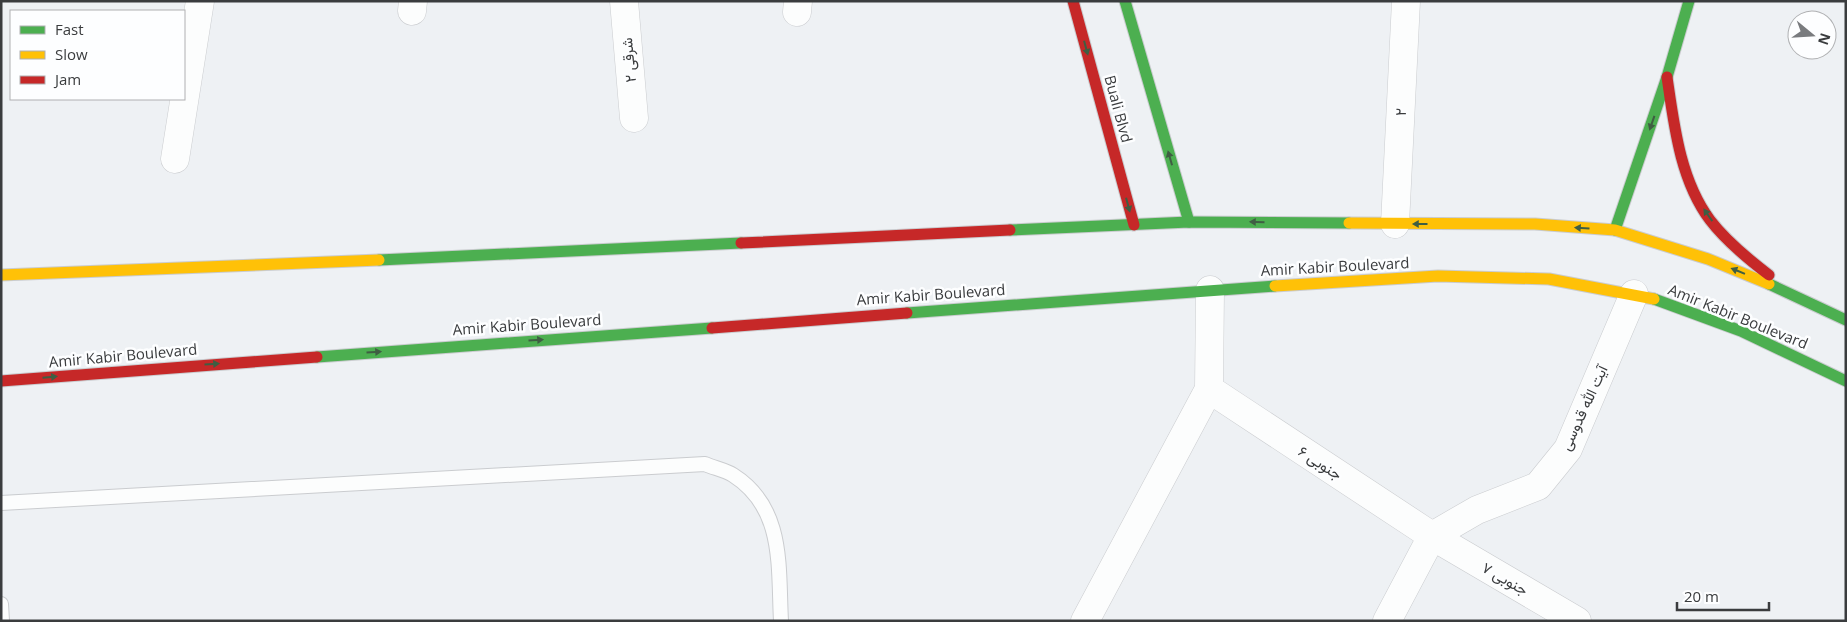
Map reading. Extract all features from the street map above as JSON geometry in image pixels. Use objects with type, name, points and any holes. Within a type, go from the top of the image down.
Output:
[{"type":"main road","name":"Buali Blvd","points":[[1073,1],[1134,225]]},
{"type":"main road","points":[[1125,1],[1189,222]]},
{"type":"main road","points":[[1615,230],[1668,77],[1689,1]]},
{"type":"main road","points":[[1668,77],[1681,160],[1706,215],[1744,256],[1795,294]]},
{"type":"main road","points":[[1,275],[198,269],[1189,222],[1535,224],[1615,230],[1708,259],[1795,294],[1846,320]]},
{"type":"main road","name":"Amir Kabir Boulevard","points":[[1,381],[1210,290],[1438,276],[1549,279],[1634,294],[1661,301],[1741,331],[1846,380]]},
{"type":"street","points":[[185,96],[200,1]]},
{"type":"street","name":"شرقی ۲","points":[[624,1],[634,118]]},
{"type":"street","name":"۲","points":[[1395,224],[1406,1]]},
{"type":"street","points":[[175,159],[184,100]]},
{"type":"street","points":[[1085,621],[1208,389],[1210,290]]},
{"type":"street","name":"آیت الله قدوسی","points":[[1432,536],[1477,510],[1538,486],[1568,449],[1634,294]]},
{"type":"street","name":"۶ جنوبی","points":[[1208,389],[1432,536]]},
{"type":"street","points":[[1387,621],[1432,536]]},
{"type":"street","name":"۷ جنوبی","points":[[1432,536],[1578,621]]},
{"type":"lane","points":[[1,502],[705,464],[733,475],[756,494],[772,520],[777,550],[781,621]]},
{"type":"lane","points":[[1,604],[2,621]]},
{"type":"traffic: fast","points":[[1125,1],[1189,222]]},
{"type":"traffic: fast","points":[[1615,230],[1667,77],[1689,1]]},
{"type":"traffic: fast","points":[[1010,230],[1189,222],[1349,223]]},
{"type":"traffic: fast","points":[[379,260],[741,243]]},
{"type":"traffic: fast","points":[[1769,284],[1846,320]]},
{"type":"traffic: fast","points":[[907,313],[1275,286]]},
{"type":"traffic: fast","points":[[1654,299],[1741,331],[1846,381]]},
{"type":"traffic: fast","points":[[317,357],[712,328]]},
{"type":"traffic: slow","points":[[1349,223],[1535,224],[1615,230],[1708,259],[1769,284]]},
{"type":"traffic: slow","points":[[1,275],[379,260]]},
{"type":"traffic: slow","points":[[1275,286],[1438,276],[1549,279],[1654,299]]},
{"type":"traffic: jam","points":[[1073,1],[1134,225]]},
{"type":"traffic: jam","points":[[1667,77],[1680,152],[1685,170],[1700,204],[1710,220],[1723,235],[1769,275]]},
{"type":"traffic: jam","points":[[741,243],[1010,230]]},
{"type":"traffic: jam","points":[[712,328],[907,313]]},
{"type":"traffic: jam","points":[[1,381],[317,357]]}]
